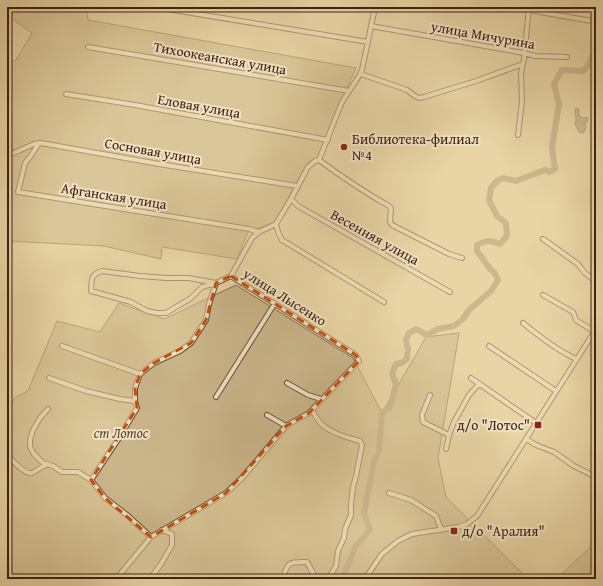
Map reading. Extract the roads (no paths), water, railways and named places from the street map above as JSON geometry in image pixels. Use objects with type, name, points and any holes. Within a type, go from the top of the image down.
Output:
[{"type":"street","points":[[155,7],[368,42]]},
{"type":"street","points":[[320,160],[342,102],[361,74],[375,7]]},
{"type":"street","points":[[511,7],[529,8],[592,21]]},
{"type":"street","points":[[518,135],[522,101],[520,77],[523,64],[529,8]]},
{"type":"street","name":"улица Мичурина","points":[[372,26],[535,56],[567,57]]},
{"type":"street","name":"Тихоокеанская улица","points":[[88,46],[349,91]]},
{"type":"street","points":[[361,74],[407,90],[419,98],[476,81],[523,64]]},
{"type":"street","name":"Еловая улица","points":[[66,94],[328,140]]},
{"type":"street","points":[[7,156],[39,143]]},
{"type":"street","name":"Сосновая улица","points":[[39,143],[297,186]]},
{"type":"street","name":"Афганская улица","points":[[39,143],[25,163],[18,192],[249,229],[259,232]]},
{"type":"street","points":[[320,160],[315,161],[308,167],[276,224],[278,232],[282,240],[384,302]]},
{"type":"street","points":[[320,160],[357,187],[389,206],[391,208],[390,222],[392,225],[449,254],[462,258]]},
{"type":"street","name":"Весенняя улица","points":[[291,199],[298,206],[450,292]]},
{"type":"street","name":"улица Лысенко","points":[[116,579],[151,537],[226,493],[242,478],[286,426],[309,413],[359,361],[356,354],[231,276],[252,238],[259,232],[276,224]]},
{"type":"street","points":[[543,239],[578,264],[584,272],[596,282]]},
{"type":"street","points":[[216,284],[189,278],[140,276],[102,271],[95,273],[92,280],[91,291],[131,302],[157,313],[166,313],[191,298],[202,287],[216,284],[231,276]]},
{"type":"street","points":[[91,480],[137,408],[135,401],[135,388],[140,374],[154,363],[180,351],[191,343],[206,320],[209,304],[216,284]]},
{"type":"street","points":[[366,579],[382,554],[412,534],[458,527],[467,524],[477,516],[595,330],[576,320],[573,312],[543,295]]},
{"type":"street","points":[[216,397],[275,303]]},
{"type":"street","points":[[523,324],[552,345],[576,359]]},
{"type":"street","points":[[62,346],[140,374]]},
{"type":"street","points":[[489,346],[556,391]]},
{"type":"street","points":[[49,378],[86,391],[135,401]]},
{"type":"street","points":[[471,378],[536,423]]},
{"type":"street","points":[[287,383],[308,395],[321,399]]},
{"type":"street","points":[[446,449],[454,422],[469,395],[479,384]]},
{"type":"street","points":[[430,395],[422,416],[423,422],[449,435]]},
{"type":"street","points":[[48,409],[40,418],[33,430],[30,440],[30,447],[42,463],[53,466],[62,472],[78,472],[91,480],[105,498],[127,515],[151,537]]},
{"type":"street","points":[[312,410],[320,423],[325,427],[334,432],[360,441],[362,445],[353,487],[351,515],[345,530],[344,538],[338,551],[336,566],[330,576],[326,579]]},
{"type":"street","points":[[267,415],[286,426]]},
{"type":"street","points":[[526,439],[536,445],[554,452],[574,466],[596,477]]},
{"type":"street","points":[[7,455],[24,471],[29,473],[46,464]]},
{"type":"street","points":[[389,493],[411,500],[436,516],[441,529]]},
{"type":"street","points":[[150,579],[172,545],[172,534],[162,530]]},
{"type":"street","points":[[283,579],[286,568],[292,562],[307,562],[315,577],[318,579]]},
{"type":"waterway","points":[[341,579],[355,547],[370,530],[364,513],[374,462],[379,452],[382,413],[390,407],[396,385],[392,373],[396,364],[402,363],[407,359],[408,349],[406,340],[409,333],[416,329],[427,335],[438,329],[454,326],[463,319],[469,310],[491,291],[498,280],[494,272],[490,269],[477,251],[477,245],[488,241],[500,244],[507,236],[506,223],[497,216],[489,200],[491,188],[497,181],[503,178],[516,181],[545,170],[549,172],[555,169],[552,147],[559,104],[554,84],[562,70],[583,71],[588,66],[596,51]]},
{"type":"place","name":"Библиотека-филиал №4","points":[[344,147]]},
{"type":"place","name":"д/о \"Лотос\"","points":[[538,425]]},
{"type":"place","name":"д/о \"Аралия\"","points":[[454,531]]},
{"type":"park label","name":"ст Лотос","points":[[121,433]]}]
